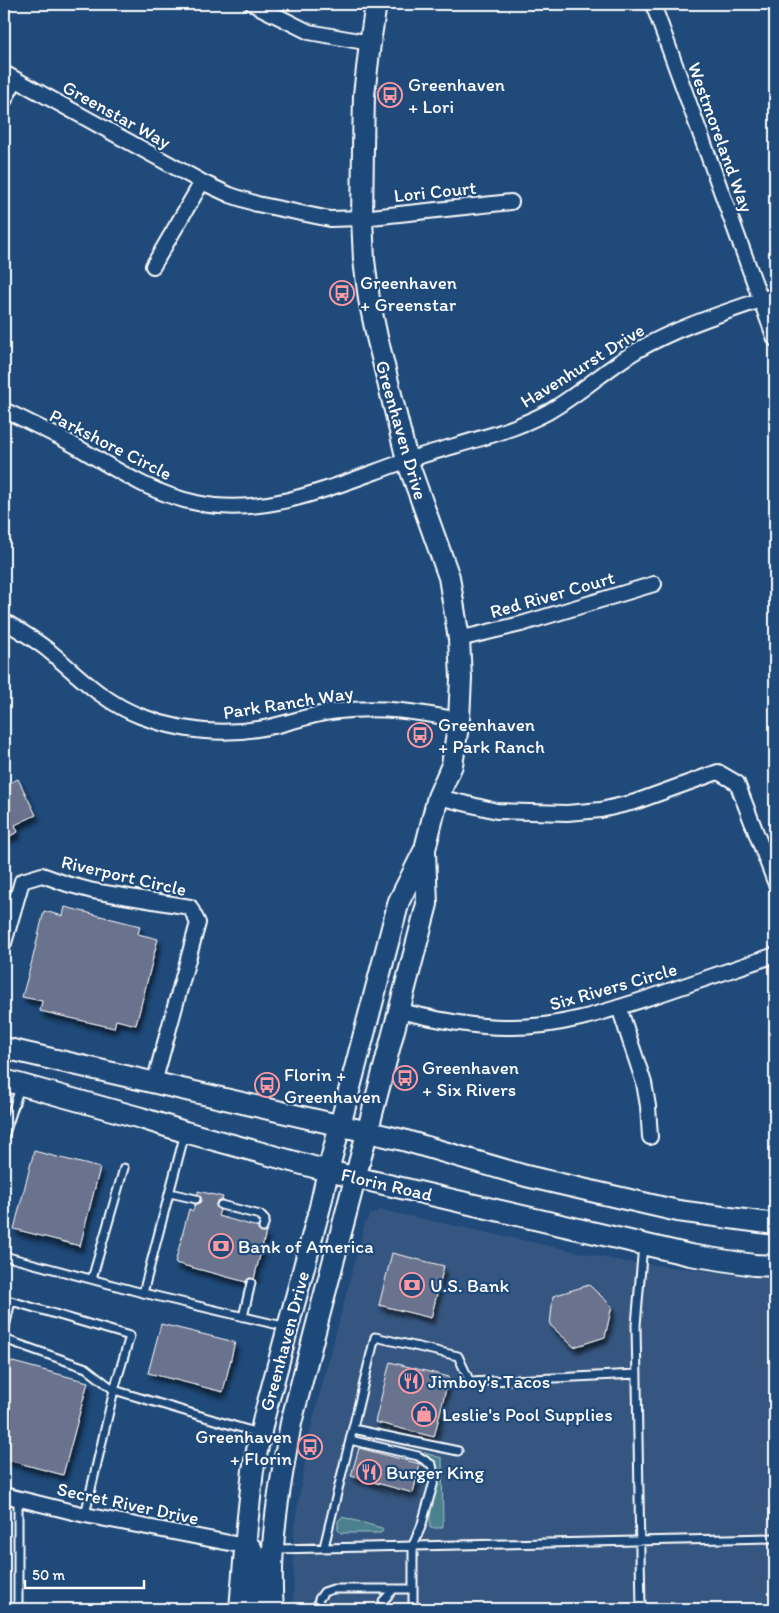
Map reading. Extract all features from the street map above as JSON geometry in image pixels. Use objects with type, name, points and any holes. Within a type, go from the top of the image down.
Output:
[{"type":"street","points":[[254,4],[308,32],[370,44]]},
{"type":"street","name":"Greenhaven Drive","points":[[240,1609],[254,1470],[268,1399],[399,901],[425,849],[438,797],[452,765],[459,720],[461,678],[459,639],[449,577],[407,460],[377,337],[369,299],[364,260],[362,218],[364,95],[376,4]]},
{"type":"street","name":"Westmoreland Way","points":[[653,4],[775,339]]},
{"type":"street","name":"Greenstar Way","points":[[4,100],[9,76],[202,182],[230,195],[257,204],[330,220],[362,218]]},
{"type":"street","points":[[153,266],[202,182]]},
{"type":"street","name":"Lori Court","points":[[362,218],[511,202]]},
{"type":"street","name":"Havenhurst Drive","points":[[407,460],[503,432],[526,422],[570,398],[614,365],[640,349],[680,330],[775,295]]},
{"type":"street","name":"Parkshore Circle","points":[[4,410],[150,488],[174,498],[207,505],[224,507],[274,503],[298,497],[407,460]]},
{"type":"street","name":"Red River Court","points":[[459,639],[521,624],[654,584]]},
{"type":"street","name":"Park Ranch Way","points":[[4,621],[48,650],[84,682],[108,700],[138,715],[166,725],[203,732],[240,732],[269,727],[321,713],[360,709],[393,709],[459,720]]},
{"type":"street","points":[[438,797],[497,811],[567,813],[601,810],[635,802],[718,772],[737,783],[775,882]]},
{"type":"street","name":"Greenhaven Drive","points":[[273,1609],[273,1549],[281,1474],[291,1423],[348,1213],[355,1177],[427,904],[425,849]]},
{"type":"street","name":"Riverport Circle","points":[[4,943],[22,882],[42,875],[93,891],[190,907],[198,923],[154,1083]]},
{"type":"street","name":"Six Rivers Circle","points":[[399,1010],[479,1026],[549,1025],[581,1019],[775,955]]},
{"type":"street","points":[[619,1007],[644,1083],[650,1137]]},
{"type":"street","points":[[4,1048],[367,1132],[526,1176],[678,1211],[775,1224]]},
{"type":"street","name":"Florin Road","points":[[12,1082],[328,1171],[690,1255],[754,1265],[775,1266]]},
{"type":"street","points":[[268,1399],[269,1442],[259,1530],[264,1542],[273,1549]]},
{"type":"street","name":"Secret River Drive","points":[[4,1495],[85,1515],[245,1546]]},
{"type":"street","points":[[245,1546],[251,1548],[257,1560],[260,1609]]},
{"type":"lane","points":[[4,1137],[12,1082]]},
{"type":"lane","points":[[143,1293],[186,1132]]},
{"type":"lane","points":[[92,1280],[124,1168]]},
{"type":"lane","points":[[170,1193],[196,1199]]},
{"type":"lane","points":[[221,1205],[260,1215],[265,1220],[263,1228]]},
{"type":"lane","points":[[641,1609],[636,1325],[643,1243]]},
{"type":"lane","points":[[4,1256],[143,1293],[287,1328]]},
{"type":"lane","points":[[243,1317],[251,1283]]},
{"type":"lane","points":[[4,1332],[11,1301],[130,1336],[114,1390],[85,1515]]},
{"type":"lane","points":[[4,1338],[86,1368],[114,1390],[261,1434]]},
{"type":"lane","points":[[324,1547],[375,1338],[458,1356],[470,1382],[637,1374]]},
{"type":"lane","points":[[353,1429],[458,1450]]},
{"type":"lane","points":[[350,1440],[418,1456],[432,1465],[434,1478],[421,1527],[413,1545],[414,1609]]},
{"type":"lane","points":[[18,1499],[18,1609]]},
{"type":"lane","points":[[273,1549],[775,1538]]},
{"type":"lane","points":[[317,1609],[319,1599],[324,1592],[333,1589],[413,1588]]},
{"type":"lane","points":[[383,1609],[383,1601],[394,1589]]},
{"type":"shaded area","points":[[381,1210],[621,1261],[775,1279],[775,1609],[293,1609],[294,1527],[311,1427],[365,1223],[370,1215]]},
{"type":"green space","points":[[422,1452],[442,1458],[443,1528],[430,1528],[431,1508],[437,1485],[438,1470],[430,1459],[422,1455]]},
{"type":"green space","points":[[342,1517],[382,1528],[383,1531],[381,1533],[341,1533],[338,1530],[338,1521]]},
{"type":"building","points":[[18,779],[36,815],[15,825],[18,832],[4,839],[4,786]]},
{"type":"building","points":[[65,907],[140,926],[138,934],[158,939],[136,1025],[116,1020],[114,1028],[40,1011],[42,1001],[22,997],[44,911],[63,916]]},
{"type":"building","points":[[34,1151],[100,1168],[80,1246],[14,1229]]},
{"type":"building","name":"Bank of America","points":[[198,1191],[223,1197],[216,1204],[220,1210],[218,1216],[258,1227],[260,1232],[266,1232],[254,1279],[249,1278],[246,1282],[175,1263],[189,1209],[193,1211],[195,1204],[201,1201]]},
{"type":"building","name":"U.S. Bank","points":[[392,1253],[444,1266],[431,1318],[379,1305]]},
{"type":"building","points":[[589,1285],[612,1306],[605,1337],[574,1347],[550,1325],[553,1296]]},
{"type":"building","points":[[161,1324],[235,1342],[223,1392],[148,1373]]},
{"type":"building","points":[[9,1361],[88,1382],[63,1475],[4,1459],[4,1382]]},
{"type":"building","points":[[390,1362],[449,1377],[434,1437],[375,1422]]},
{"type":"building","points":[[359,1448],[420,1464],[413,1493],[351,1476]]},
{"type":"place","name":"Greenhaven + Lori","points":[[390,95]]},
{"type":"place","name":"Greenhaven + Greenstar","points":[[342,293]]},
{"type":"place","name":"Greenhaven + Park Ranch","points":[[420,735]]},
{"type":"place","name":"Greenhaven + Six Rivers","points":[[405,1078]]},
{"type":"place","name":"Florin + Greenhaven","points":[[267,1085]]},
{"type":"place","name":"Bank of America","points":[[221,1246]]},
{"type":"place","name":"U.S. Bank","points":[[412,1285]]},
{"type":"place","name":"Jimboy's Tacos","points":[[411,1381]]},
{"type":"place","name":"Leslie's Pool Supplies","points":[[424,1414]]},
{"type":"place","name":"Greenhaven + Florin","points":[[310,1447]]},
{"type":"place","name":"Burger King","points":[[369,1472]]}]
